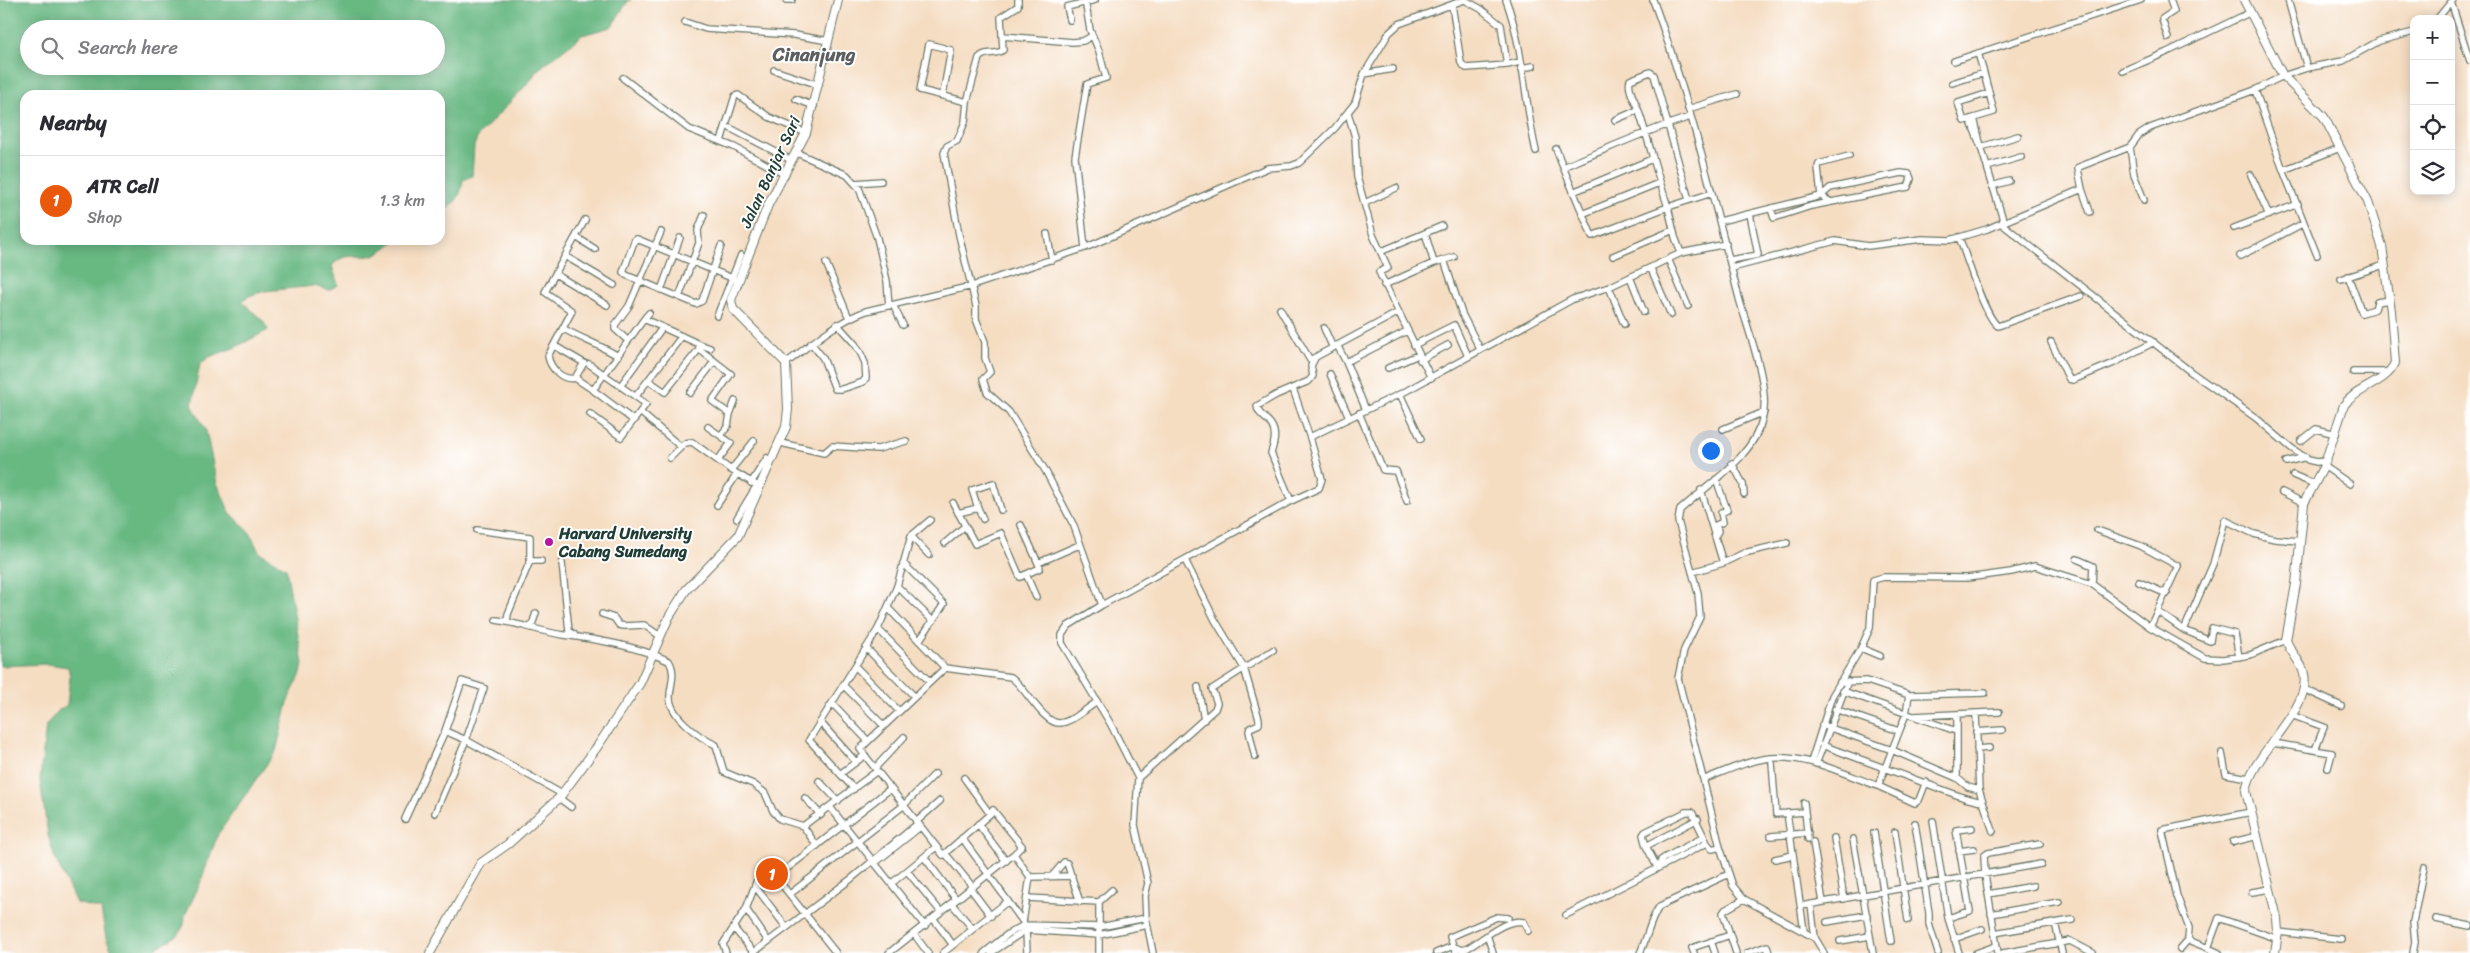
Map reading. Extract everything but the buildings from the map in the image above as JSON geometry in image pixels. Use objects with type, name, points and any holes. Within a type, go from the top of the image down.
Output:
[{"type":"street","points":[[786,0],[792,0]]},
{"type":"street","name":"Jalan Banjar Sari","points":[[786,363],[733,309],[732,300],[736,279],[768,205],[806,133],[838,0]]},
{"type":"street","points":[[1018,0],[1018,6],[1001,17],[1003,50],[998,53],[984,54],[979,58],[967,102],[965,122],[957,141],[947,146],[944,153],[959,235],[976,306],[976,319],[984,342],[985,358],[990,373],[983,379],[982,383],[987,392],[1009,412],[1045,470],[1070,519],[1102,605]]},
{"type":"street","points":[[1070,20],[1063,7],[1095,0]]},
{"type":"street","points":[[737,518],[781,443],[788,418],[786,363],[837,324],[849,318],[891,305],[972,286],[1052,260],[1085,248],[1267,168],[1296,164],[1348,113],[1355,103],[1364,74],[1391,29],[1399,24],[1465,0],[1481,9],[1501,25],[1507,65]]},
{"type":"street","points":[[1506,0],[1516,30],[1528,118],[1536,151]]},
{"type":"street","points":[[1653,0],[1672,53],[1720,221],[1761,378],[1764,412],[1756,435],[1746,452],[1680,510],[1678,522],[1698,593],[1700,617],[1684,650],[1678,678],[1705,779],[1720,847],[1733,886],[1744,899],[1815,938]]},
{"type":"street","points":[[1954,61],[2122,3],[2140,0]]},
{"type":"street","points":[[2168,38],[2162,19],[2174,11],[2170,0]]},
{"type":"street","points":[[2244,0],[2283,76],[2324,117],[2368,202],[2382,246],[2395,362],[2388,372],[2372,386],[2349,398],[2344,405],[2336,434],[2324,464],[2304,503],[2296,584],[2286,640],[2289,649],[2303,669],[2304,689],[2291,715],[2249,778],[2246,791],[2270,889],[2278,936],[2275,953]]},
{"type":"street","points":[[2288,0],[2307,68]]},
{"type":"street","points":[[1085,1],[1092,36],[1102,58],[1106,79],[1087,84],[1075,157],[1085,248]]},
{"type":"street","points":[[2440,15],[2452,1]]},
{"type":"street","points":[[2452,1],[2470,61]]},
{"type":"street","points":[[1452,5],[1461,63],[1464,66],[1474,68],[1507,65],[1533,66]]},
{"type":"street","points":[[2123,71],[2165,54],[2251,12]]},
{"type":"street","points":[[685,22],[706,29],[794,35],[829,41]]},
{"type":"street","points":[[2090,212],[2082,190],[2078,169],[2130,147],[2139,135],[2150,128],[2255,90],[2283,76],[2307,68],[2343,61],[2379,41],[2410,33]]},
{"type":"street","points":[[1002,36],[1073,42],[1092,36]]},
{"type":"street","points":[[943,94],[951,50],[930,44],[920,90],[943,94],[967,102]]},
{"type":"street","points":[[1978,53],[1984,73],[1994,112],[1964,121],[1958,103],[1989,93]]},
{"type":"street","points":[[1364,74],[1393,69]]},
{"type":"street","points":[[774,70],[819,85]]},
{"type":"street","points":[[1682,253],[1673,230],[1668,207],[1628,82],[1652,73],[1689,200]]},
{"type":"street","points":[[1952,83],[1984,73]]},
{"type":"street","points":[[623,78],[689,129],[722,141],[784,174]]},
{"type":"street","points":[[2255,90],[2283,170],[2317,255]]},
{"type":"street","points":[[1688,109],[1737,94]]},
{"type":"street","points":[[722,141],[735,96],[738,95],[769,117],[806,133]]},
{"type":"street","points":[[796,99],[814,106]]},
{"type":"street","points":[[1614,120],[1638,110]]},
{"type":"street","points":[[1348,113],[1355,137],[1357,177],[1373,235],[1382,251],[1388,268],[1379,272],[1397,313],[1430,378]]},
{"type":"street","points":[[1563,167],[1690,117]]},
{"type":"street","points":[[1972,119],[2003,223],[2191,372],[2256,418],[2284,442],[2306,457],[2324,464],[2350,484]]},
{"type":"street","points":[[730,128],[791,160]]},
{"type":"street","points":[[1981,147],[2018,136]]},
{"type":"street","points":[[2130,147],[2134,175],[2144,200]]},
{"type":"street","points":[[2283,170],[2340,148]]},
{"type":"street","points":[[1556,149],[1592,236],[1668,207],[1712,193]]},
{"type":"street","points":[[796,152],[847,175],[855,183],[877,238],[891,305],[904,325]]},
{"type":"street","points":[[1821,196],[1819,164],[1849,156]]},
{"type":"street","points":[[1987,167],[2020,157]]},
{"type":"street","points":[[1573,192],[1652,159]]},
{"type":"street","points":[[1720,221],[1821,196],[1830,188],[1902,173],[1909,174],[1911,179],[1911,184],[1908,188],[1831,202],[1774,218],[1771,209]]},
{"type":"street","points":[[2251,175],[2268,215]]},
{"type":"street","points":[[855,183],[881,181]]},
{"type":"street","points":[[1992,186],[2009,181]]},
{"type":"street","points":[[1582,214],[1660,183]]},
{"type":"street","points":[[1365,203],[1396,188]]},
{"type":"street","points":[[1732,268],[1835,241],[1868,246],[1922,239],[1944,241],[2003,223],[2082,190]]},
{"type":"street","points":[[1821,196],[1831,202]]},
{"type":"street","points":[[2234,228],[2298,204]]},
{"type":"street","points":[[1730,260],[1758,255],[1750,214]]},
{"type":"street","points":[[679,298],[699,243],[698,230],[704,215]]},
{"type":"street","points":[[585,220],[545,292],[572,311],[548,356],[549,363],[562,375],[570,379],[575,378],[633,420]]},
{"type":"street","points":[[2240,256],[2304,223]]},
{"type":"street","points":[[1382,251],[1442,226]]},
{"type":"street","points":[[1613,256],[1673,230]]},
{"type":"street","points":[[625,338],[615,329],[614,325],[626,312],[661,232]]},
{"type":"street","points":[[1425,233],[1434,263]]},
{"type":"street","points":[[1047,234],[1052,260]]},
{"type":"street","points":[[1959,237],[1985,306],[1993,323],[1998,326],[2081,296]]},
{"type":"street","points":[[576,238],[595,249]]},
{"type":"street","points":[[661,290],[680,238]]},
{"type":"street","points":[[721,246],[712,270],[699,303],[696,304],[640,282],[623,272],[634,240],[637,239],[692,262],[712,270],[736,279]]},
{"type":"street","points":[[1310,438],[1349,417],[1400,394],[1573,299],[1609,287],[1652,269],[1682,253],[1726,244]]},
{"type":"street","points":[[717,316],[736,279],[741,255]]},
{"type":"street","points":[[565,256],[614,285]]},
{"type":"street","points":[[1384,285],[1434,263],[1454,257]]},
{"type":"street","points":[[1444,260],[1462,314],[1480,350]]},
{"type":"street","points":[[1669,261],[1688,306]]},
{"type":"street","points":[[826,263],[849,318]]},
{"type":"street","points":[[2384,265],[2344,277],[2362,313],[2375,309],[2377,302],[2389,300]]},
{"type":"street","points":[[1652,269],[1671,315]]},
{"type":"street","points":[[554,274],[606,305]]},
{"type":"street","points":[[1630,277],[1644,312]]},
{"type":"street","points":[[1609,287],[1624,324]]},
{"type":"street","points":[[1280,309],[1308,359],[1315,358],[1397,313]]},
{"type":"street","points":[[593,390],[649,313]]},
{"type":"street","points":[[644,319],[682,336],[699,347],[714,362],[731,374],[712,401],[730,414]]},
{"type":"street","points":[[811,343],[823,358],[835,390],[863,382],[866,378],[866,363],[855,344],[837,324]]},
{"type":"street","points":[[1414,344],[1454,325],[1468,356]]},
{"type":"street","points":[[621,384],[662,328]]},
{"type":"street","points":[[1324,328],[1346,362],[1366,410]]},
{"type":"street","points":[[564,329],[590,344],[598,344],[618,356]]},
{"type":"street","points":[[1346,362],[1407,331]]},
{"type":"street","points":[[636,396],[682,336]]},
{"type":"street","points":[[2051,342],[2069,379],[2073,380],[2114,363],[2154,342]]},
{"type":"street","points":[[1388,368],[1448,345]]},
{"type":"street","points":[[555,346],[584,363],[575,378]]},
{"type":"street","points":[[699,347],[710,348]]},
{"type":"street","points":[[648,380],[665,392],[699,347]]},
{"type":"street","points":[[1291,501],[1270,453],[1276,441],[1273,430],[1257,408],[1276,394],[1307,382],[1313,376],[1311,366],[1315,358]]},
{"type":"street","points":[[690,393],[714,362]]},
{"type":"street","points":[[589,364],[621,384],[646,404],[621,437],[590,414]]},
{"type":"street","points":[[2353,372],[2388,372]]},
{"type":"street","points":[[1330,374],[1349,417]]},
{"type":"street","points":[[1153,953],[1147,922],[1146,896],[1148,883],[1135,825],[1138,778],[1110,723],[1062,643],[1062,638],[1068,626],[1102,605],[1291,501],[1319,488],[1322,483],[1310,438],[1293,389]]},
{"type":"street","points":[[1400,394],[1421,439]]},
{"type":"street","points":[[721,435],[728,426],[735,401]]},
{"type":"street","points":[[640,412],[681,447]]},
{"type":"street","points":[[1723,428],[1764,412]]},
{"type":"street","points":[[1359,413],[1383,470],[1396,472],[1407,501]]},
{"type":"street","points":[[708,426],[731,443],[718,460]]},
{"type":"street","points":[[2301,441],[2316,429],[2336,434]]},
{"type":"street","points":[[731,470],[754,441]]},
{"type":"street","points":[[781,443],[824,453],[832,446],[878,449],[906,441]]},
{"type":"street","points":[[670,458],[685,443],[692,442],[756,485]]},
{"type":"street","points":[[2286,462],[2306,457]]},
{"type":"street","points":[[430,953],[481,863],[520,834],[560,796],[597,747],[640,683],[660,636],[686,590],[738,536],[767,458]]},
{"type":"street","points":[[1732,464],[1742,484],[1744,494]]},
{"type":"street","points":[[717,505],[737,474]]},
{"type":"street","points":[[2293,475],[2314,484]]},
{"type":"street","points":[[1715,536],[1718,531],[1716,525],[1724,522],[1721,513],[1727,510],[1716,479]]},
{"type":"street","points":[[983,519],[972,490],[993,483],[1001,510]]},
{"type":"street","points":[[1701,490],[1723,563]]},
{"type":"street","points":[[2282,492],[2304,503]]},
{"type":"street","points":[[953,503],[975,544],[1001,533],[1020,577],[1040,568],[1021,525]]},
{"type":"street","points":[[958,513],[978,508]]},
{"type":"street","points":[[854,789],[809,740],[878,629],[897,586],[911,536],[930,520]]},
{"type":"street","points":[[2184,630],[2213,564],[2226,520],[2254,534],[2275,539],[2300,541]]},
{"type":"street","points":[[945,543],[965,526]]},
{"type":"street","points":[[477,530],[530,537],[530,561],[510,609],[507,622]]},
{"type":"street","points":[[2097,530],[2142,546],[2178,566],[2150,627]]},
{"type":"street","points":[[911,536],[929,555]]},
{"type":"street","points":[[1692,572],[1723,563],[1744,553],[1787,543]]},
{"type":"street","points":[[1038,563],[1079,545]]},
{"type":"street","points":[[2077,559],[2093,568],[2092,584]]},
{"type":"street","points":[[1185,560],[1215,620],[1244,668],[1259,720],[1259,724],[1250,728],[1249,731],[1255,757]]},
{"type":"street","points":[[530,561],[541,561]]},
{"type":"street","points":[[562,563],[569,632],[574,633],[575,636]]},
{"type":"street","points":[[903,563],[944,604],[919,641]]},
{"type":"street","points":[[1813,763],[1822,725],[1840,682],[1861,648],[1870,628],[1873,580],[1884,577],[1967,578],[2011,572],[2035,566],[2092,584],[2150,627],[2205,658],[2223,659],[2239,657],[2286,640]]},
{"type":"street","points":[[1026,574],[1036,598]]},
{"type":"street","points":[[2139,582],[2166,594]]},
{"type":"street","points":[[897,586],[932,622]]},
{"type":"street","points":[[888,608],[945,668],[1011,677],[1050,721],[1060,723],[1069,720],[1097,702]]},
{"type":"street","points":[[2158,612],[2184,630],[2210,641],[2212,628],[2235,634],[2239,657]]},
{"type":"street","points":[[531,628],[536,613]]},
{"type":"street","points":[[602,614],[614,618],[619,625],[644,624],[660,636]]},
{"type":"street","points":[[496,620],[575,636],[590,637],[653,654],[669,661],[674,675],[670,703],[675,711],[698,736],[716,745],[724,772],[752,784],[765,793],[773,811],[780,819],[803,826],[816,846]]},
{"type":"street","points":[[878,629],[930,682]]},
{"type":"street","points":[[866,648],[914,696]]},
{"type":"street","points":[[1861,648],[1880,656]]},
{"type":"street","points":[[1138,778],[1204,720],[1217,706],[1212,689],[1273,650]]},
{"type":"street","points":[[855,666],[898,711]]},
{"type":"street","points":[[889,953],[897,951],[933,918],[988,873],[1006,861],[1022,846],[993,810],[943,855],[860,749],[945,668]]},
{"type":"street","points":[[405,819],[446,731],[462,681],[484,688],[466,740],[435,813]]},
{"type":"street","points":[[1813,763],[1848,681]]},
{"type":"street","points":[[1840,682],[1867,681],[1909,695],[1985,693]]},
{"type":"street","points":[[843,685],[884,726]]},
{"type":"street","points":[[1198,687],[1204,720]]},
{"type":"street","points":[[2304,689],[2341,706]]},
{"type":"street","points":[[1843,691],[1956,731]]},
{"type":"street","points":[[1878,786],[1906,714],[1909,695]]},
{"type":"street","points":[[832,703],[868,741]]},
{"type":"street","points":[[1835,709],[1899,731]]},
{"type":"street","points":[[1913,716],[1999,712]]},
{"type":"street","points":[[1957,714],[1957,778]]},
{"type":"street","points":[[1976,714],[1979,790],[1982,802],[1991,820],[1993,831]]},
{"type":"street","points":[[2291,715],[2324,727],[2316,750]]},
{"type":"street","points":[[820,722],[856,762]]},
{"type":"street","points":[[1822,725],[1892,750],[1957,778],[1968,787],[1979,790]]},
{"type":"street","points":[[1976,732],[2002,730]]},
{"type":"street","points":[[446,731],[466,740],[560,796],[571,807]]},
{"type":"street","points":[[803,826],[854,789],[876,769],[904,737]]},
{"type":"street","points":[[2273,743],[2332,754],[2328,768]]},
{"type":"street","points":[[1822,745],[1965,798],[1982,802]]},
{"type":"street","points":[[1977,749],[1988,748]]},
{"type":"street","points":[[2222,753],[2226,774],[2249,778]]},
{"type":"street","points":[[840,774],[864,755]]},
{"type":"street","points":[[1705,779],[1761,760],[1787,759],[1813,763],[1878,786],[1915,803],[1919,800],[1926,782]]},
{"type":"street","points":[[1772,763],[1776,813],[1805,812]]},
{"type":"street","points":[[790,894],[903,806],[936,774]]},
{"type":"street","points":[[964,778],[990,814]]},
{"type":"street","points":[[818,781],[838,801]]},
{"type":"street","points":[[776,877],[890,789]]},
{"type":"street","points":[[804,798],[821,814]]},
{"type":"street","points":[[734,928],[754,953],[851,879],[918,824],[940,801]]},
{"type":"street","points":[[1804,803],[1823,902]]},
{"type":"street","points":[[830,807],[925,926]]},
{"type":"street","points":[[1659,866],[1646,846],[1643,835],[1645,832],[1686,812],[1692,812],[1698,819],[1706,840],[1712,849],[1720,847]]},
{"type":"street","points":[[2180,950],[2188,940],[2189,928],[2177,896],[2162,830],[2251,812]]},
{"type":"street","points":[[1787,813],[1804,931]]},
{"type":"street","points":[[1646,846],[1698,819]]},
{"type":"street","points":[[1933,820],[1948,918],[1959,953]]},
{"type":"street","points":[[978,824],[1006,861]]},
{"type":"street","points":[[1915,824],[1929,924],[1938,953]]},
{"type":"street","points":[[1948,918],[1973,911],[1964,878],[1955,827],[1972,828]]},
{"type":"street","points":[[1895,832],[1908,920]]},
{"type":"street","points":[[1874,833],[1891,941]]},
{"type":"street","points":[[1771,836],[1790,835],[1810,838]]},
{"type":"street","points":[[2232,842],[2258,836]]},
{"type":"street","points":[[962,838],[1025,926]]},
{"type":"street","points":[[1834,838],[1844,899]]},
{"type":"street","points":[[1853,839],[1873,953]]},
{"type":"street","points":[[1566,914],[1706,840]]},
{"type":"street","points":[[1998,953],[1983,859],[1988,853],[2040,844]]},
{"type":"street","points":[[892,883],[936,847]]},
{"type":"street","points":[[1960,852],[1974,849]]},
{"type":"street","points":[[945,853],[991,916]]},
{"type":"street","points":[[1014,854],[1030,877],[1025,926],[1027,953]]},
{"type":"street","points":[[1775,858],[1793,855]]},
{"type":"street","points":[[924,857],[972,930]]},
{"type":"street","points":[[1052,876],[1066,862],[1080,902]]},
{"type":"street","points":[[1801,906],[2041,864]]},
{"type":"street","points":[[2413,953],[2415,938],[2413,922],[2424,867]]},
{"type":"street","points":[[907,871],[941,912]]},
{"type":"street","points":[[726,953],[722,947],[746,909],[757,880],[770,872],[790,894],[836,953]]},
{"type":"street","points":[[1640,953],[1649,936],[1655,912],[1660,906],[1729,874]]},
{"type":"street","points":[[1030,877],[1072,876]]},
{"type":"street","points":[[754,886],[786,928]]},
{"type":"street","points":[[1988,894],[2033,886]]},
{"type":"street","points":[[2252,892],[2270,889]]},
{"type":"street","points":[[1027,898],[1099,902],[1112,890]]},
{"type":"street","points":[[1736,953],[1723,913],[1744,899]]},
{"type":"street","points":[[943,953],[1008,901]]},
{"type":"street","points":[[1099,902],[1099,953]]},
{"type":"street","points":[[1991,914],[2059,902]]},
{"type":"street","points":[[1811,904],[1815,938],[1824,953]]},
{"type":"street","points":[[746,909],[768,941]]},
{"type":"street","points":[[1827,922],[1867,916]]},
{"type":"street","points":[[1456,953],[1450,937],[1497,917],[1508,918]]},
{"type":"street","points":[[933,918],[953,945]]},
{"type":"street","points":[[2208,948],[2220,918],[2278,936],[2341,940]]},
{"type":"street","points":[[2436,919],[2470,926]]},
{"type":"street","points":[[1994,933],[2072,920]]},
{"type":"street","points":[[1436,953],[1453,946],[1461,950],[1466,949],[1487,935],[1523,921],[1528,931]]},
{"type":"street","points":[[984,953],[1008,934],[1025,926],[1100,928],[1147,922]]},
{"type":"street","points":[[991,953],[1025,926],[1099,935],[1147,922]]},
{"type":"street","points":[[2055,922],[2062,953]]},
{"type":"street","points":[[1954,939],[1982,930]]},
{"type":"street","points":[[914,934],[928,953]]},
{"type":"street","points":[[1487,935],[1493,953]]},
{"type":"street","points":[[1694,953],[1692,948],[1730,935]]},
{"type":"street","points":[[1840,941],[1870,936]]},
{"type":"street","points":[[2188,940],[2219,953]]},
{"type":"street","points":[[1711,941],[1715,953]]},
{"type":"street","points":[[2003,953],[2070,941],[2092,953]]},
{"type":"street","points":[[1001,945],[1001,953]]},
{"type":"street","points":[[1747,953],[1766,946],[1769,953]]},
{"type":"street","points":[[1976,953],[1996,946]]},
{"type":"green space","points":[[0,0],[631,0],[628,1],[611,27],[582,35],[536,71],[531,80],[478,136],[474,146],[472,176],[463,180],[459,196],[445,210],[445,90],[20,90],[20,245],[390,245],[370,256],[348,257],[338,261],[332,266],[338,285],[329,290],[314,286],[265,291],[249,296],[242,301],[263,321],[268,330],[236,347],[209,357],[200,364],[192,405],[206,431],[217,483],[229,511],[250,533],[259,552],[286,568],[303,664],[301,674],[289,698],[276,751],[218,834],[199,886],[185,915],[184,925],[178,935],[148,953],[113,953],[106,938],[101,909],[76,903],[54,856],[48,835],[40,780],[46,725],[59,710],[67,705],[70,676],[68,667],[47,664],[0,666]]},
{"type":"place","name":"Harvard University Cabang Sumedang","points":[[549,542]]},
{"type":"place","name":"ATR Cell","points":[[772,874]]},
{"type":"district","name":"Cinanjung","points":[[814,54]]}]
